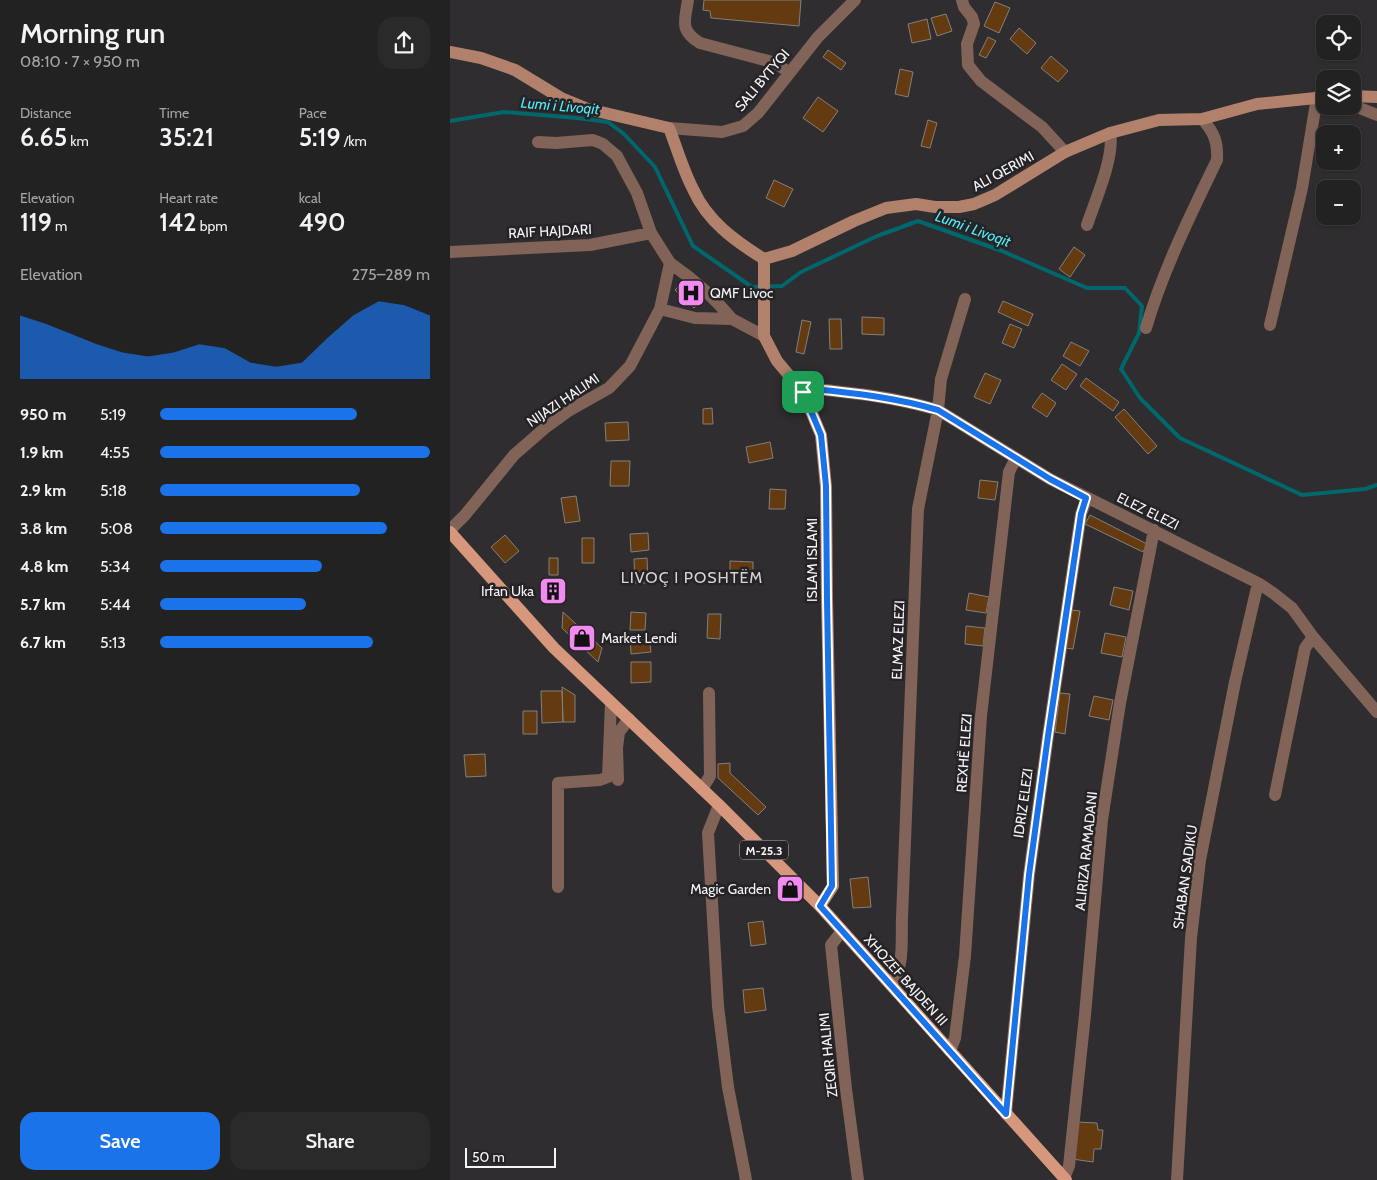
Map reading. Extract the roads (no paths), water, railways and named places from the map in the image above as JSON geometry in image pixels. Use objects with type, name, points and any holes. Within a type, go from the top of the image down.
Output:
[{"type":"main road","name":"XHOZEF BAJDEN III","points":[[450,531],[554,648],[719,805],[820,906],[1065,1179]]},
{"type":"street","points":[[688,0],[685,26],[690,36],[700,43],[776,63],[788,72]]},
{"type":"street","name":"SALI BYTYQI","points":[[669,128],[722,132],[742,126],[758,113],[788,72],[818,37],[855,0]]},
{"type":"street","points":[[962,0],[974,24],[966,44],[968,65],[981,81],[1042,127],[1066,152]]},
{"type":"street","points":[[450,52],[481,58],[515,70],[561,98],[588,109],[669,128],[693,190],[707,213],[726,233],[763,264],[764,336]]},
{"type":"street","points":[[1361,96],[1377,97]]},
{"type":"street","name":"ALI QERIMI","points":[[763,264],[886,208],[916,204],[943,207],[959,207],[974,204],[995,195],[1066,152],[1110,133],[1159,120],[1202,119],[1256,104],[1316,98]]},
{"type":"street","points":[[1361,109],[1377,115]]},
{"type":"street","name":"ALI QERIMI","points":[[1270,325],[1317,115]]},
{"type":"street","points":[[1146,328],[1154,301],[1167,269],[1217,160],[1218,145],[1209,126],[1202,119]]},
{"type":"street","points":[[1087,225],[1110,154],[1112,142],[1110,133]]},
{"type":"street","points":[[538,142],[556,143],[593,140],[603,144],[617,156],[637,193],[651,233],[670,263],[685,273],[717,301],[732,319],[764,336]]},
{"type":"street","name":"RAIF HAJDARI","points":[[450,252],[590,245],[651,233]]},
{"type":"street","points":[[670,263],[660,309],[695,318],[732,319]]},
{"type":"street","name":"ELMAZ ELEZI","points":[[891,984],[896,977],[899,967],[902,928],[918,509],[938,410],[941,379],[965,299]]},
{"type":"street","name":"NIJAZI HALIMI","points":[[450,531],[514,455],[544,428],[570,410],[609,388],[630,366],[660,309]]},
{"type":"street","name":"ISLAM ISLAMI","points":[[764,336],[778,361],[803,392],[821,435],[826,486],[832,886],[820,906]]},
{"type":"street","name":"ELEZ ELEZI","points":[[803,392],[813,389],[867,394],[938,410],[1050,479],[1258,583],[1273,592],[1292,608],[1313,637],[1377,712]]},
{"type":"street","name":"REXHË ELEZI","points":[[950,1051],[955,1038],[965,956],[981,716],[1009,472],[1016,458]]},
{"type":"street","name":"IDRIZ ELEZI","points":[[1006,1114],[1029,875],[1080,523],[1086,498]]},
{"type":"street","name":"ALIRIZA RAMADANI","points":[[1065,1179],[1069,1166],[1085,1015],[1102,820],[1120,703],[1154,530]]},
{"type":"street","name":"SHABAN SADIKU","points":[[1177,1180],[1191,938],[1200,860],[1235,682],[1258,583]]},
{"type":"street","points":[[1275,795],[1305,648],[1313,637]]},
{"type":"street","points":[[702,789],[710,776],[709,693]]},
{"type":"street","points":[[558,887],[558,783],[600,780],[608,776],[610,703]]},
{"type":"street","points":[[618,780],[617,748],[619,732],[629,719]]},
{"type":"street","points":[[719,805],[708,832],[718,1006],[728,1087],[746,1180]]},
{"type":"street","name":"ZEQIR HALIMI","points":[[842,931],[831,945],[846,1090],[858,1180]]},
{"type":"waterway","name":"Lumi i Livoqit","points":[[450,121],[504,112],[608,122],[624,134],[655,167],[693,246],[752,287],[782,286],[801,272],[877,236],[918,221],[1002,251],[1087,288],[1125,288],[1142,306],[1139,333],[1121,369],[1140,398],[1180,438],[1302,495],[1365,489],[1377,485]]},
{"type":"place","name":"QMF Livoc","points":[[691,293]]},
{"type":"place","name":"Irfan Uka","points":[[553,591]]},
{"type":"place","name":"Market Lendi","points":[[582,638]]},
{"type":"place","name":"Magic Garden","points":[[790,889]]},
{"type":"district","name":"LIVOÇ I POSHTËM","points":[[692,577]]}]
